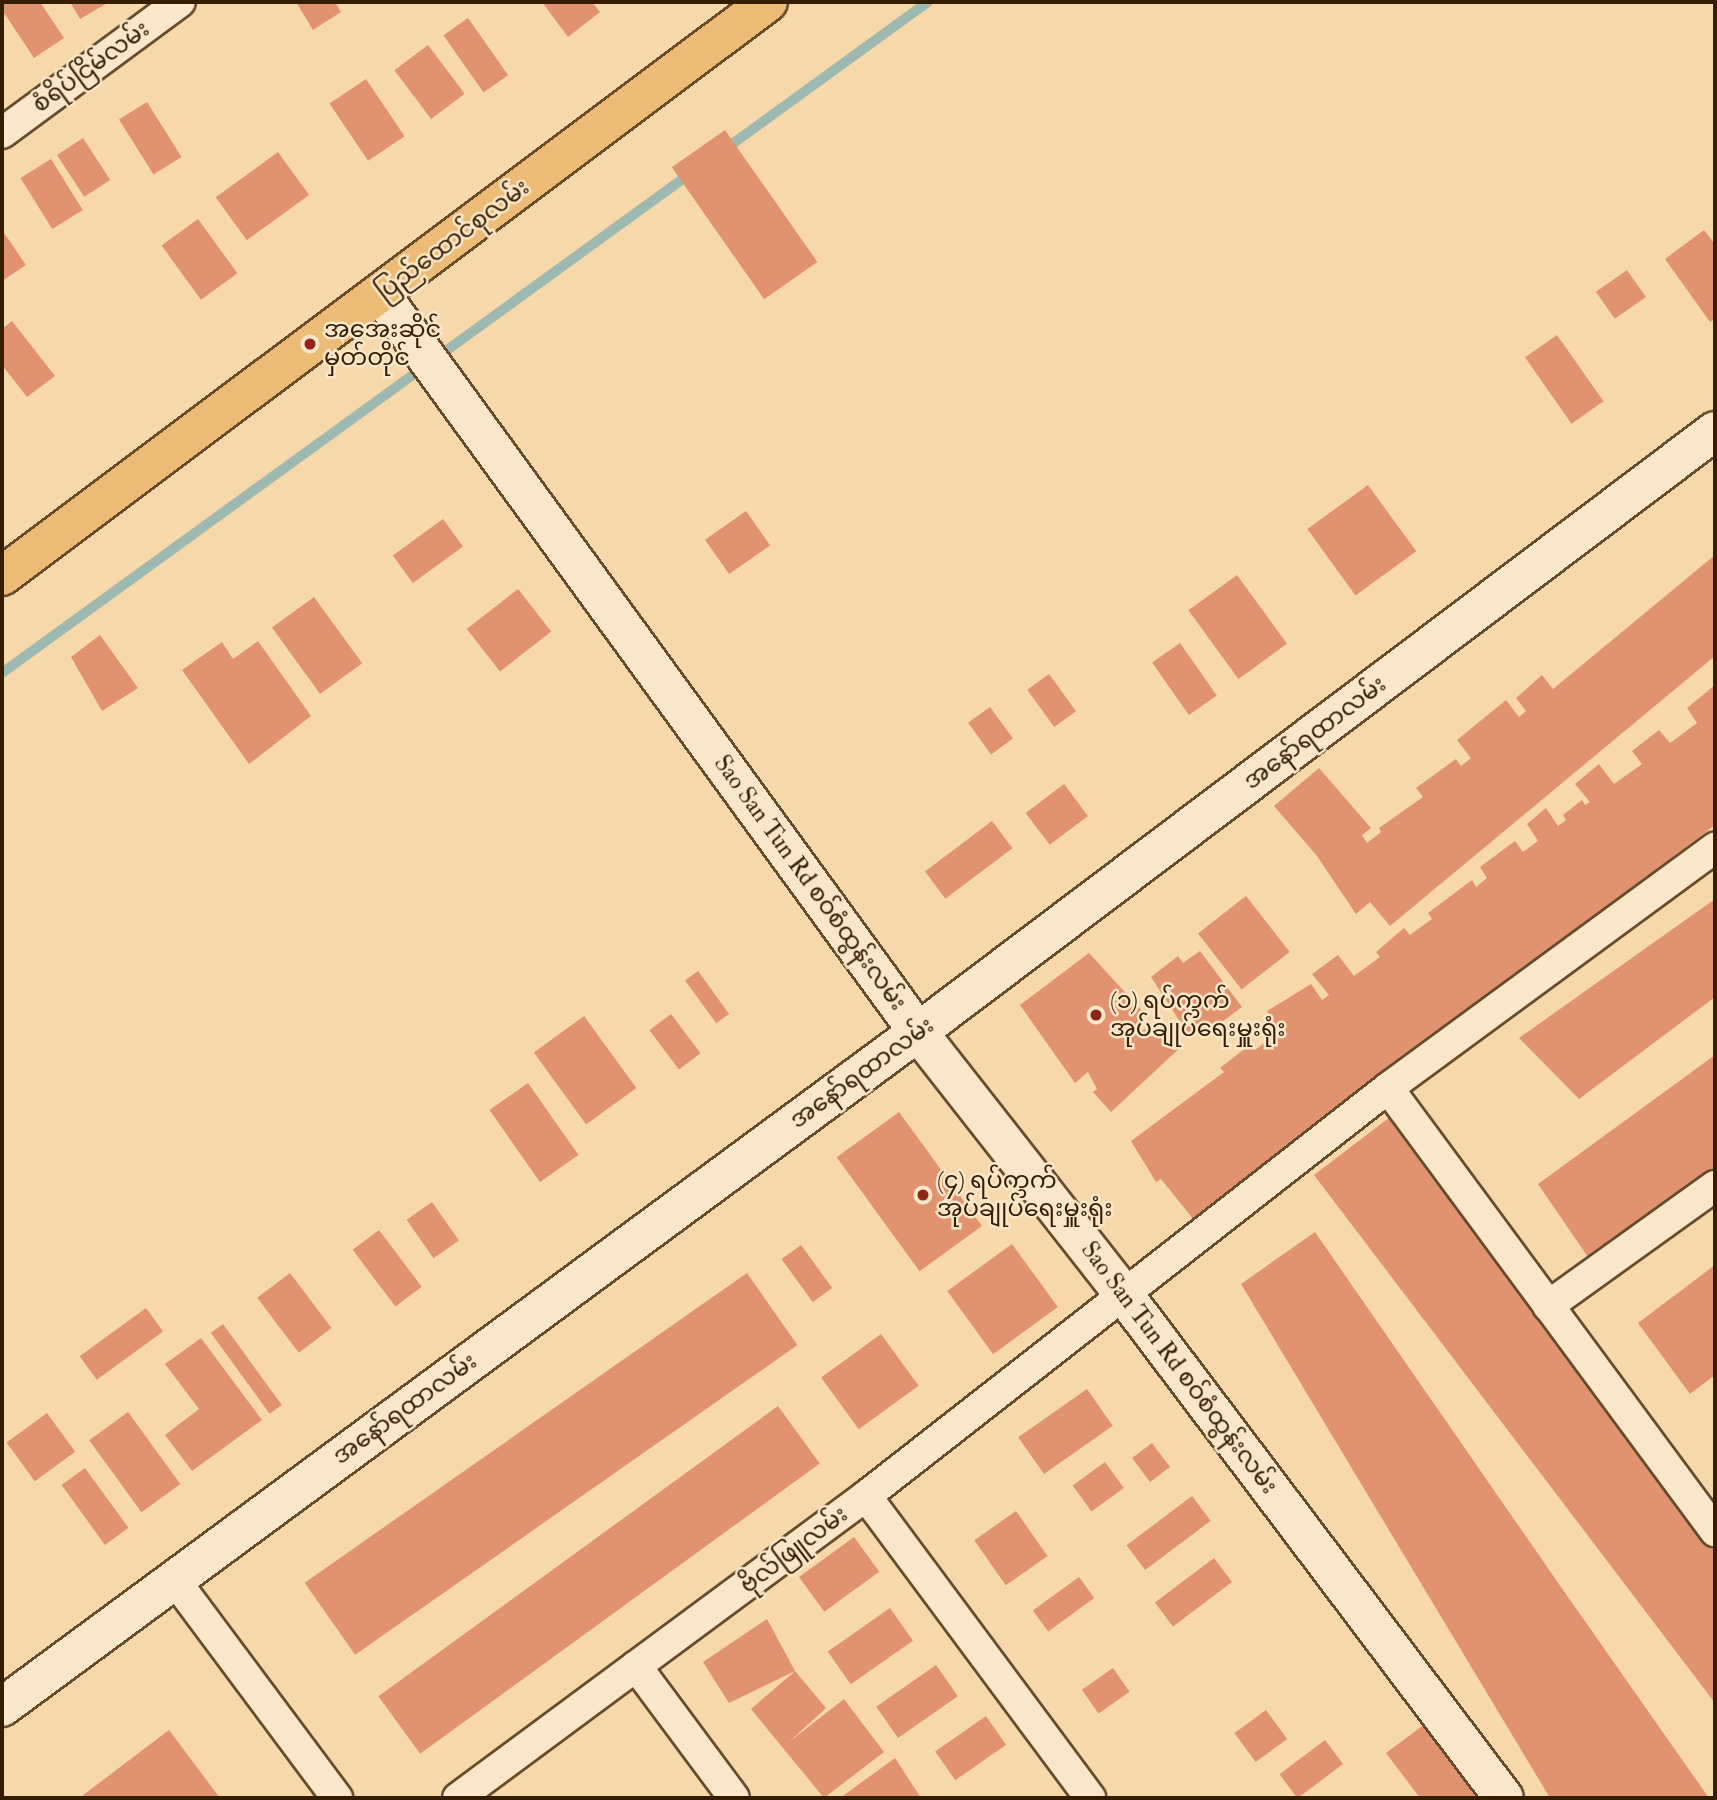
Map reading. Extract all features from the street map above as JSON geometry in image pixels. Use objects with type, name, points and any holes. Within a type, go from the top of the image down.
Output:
[{"type":"main road","name":"ပြည်ထောင်စုလမ်း","points":[[2,576],[381,295],[756,5]]},
{"type":"main road","name":"Sao San Tun Rd စဝ်စံထွန်းလမ်း","points":[[381,295],[918,1032],[1124,1295],[1504,1798]]},
{"type":"main road","name":"အနော်ရထာလမ်း","points":[[2,1707],[918,1032],[1715,430]]},
{"type":"street","name":"စံရိပ်ငြိမ်လမ်း","points":[[2,132],[180,2]]},
{"type":"street","name":"ဗိုလ်ဖြူလမ်း","points":[[458,1798],[866,1496],[1388,1088],[1715,848]]},
{"type":"street","points":[[1388,1088],[1715,1531]]},
{"type":"street","points":[[1548,1306],[1715,1186]]},
{"type":"street","points":[[866,1496],[1090,1798]]},
{"type":"street","points":[[174,1579],[337,1798]]},
{"type":"street","points":[[636,1666],[734,1798]]},
{"type":"building","points":[[4,2],[40,2],[64,38],[34,58],[2,10]]},
{"type":"building","points":[[70,2],[109,2],[80,19]]},
{"type":"building","points":[[296,2],[335,2],[341,12],[313,30]]},
{"type":"building","points":[[542,2],[592,2],[600,12],[568,37]]},
{"type":"building","points":[[468,18],[508,75],[484,93],[443,35]]},
{"type":"building","points":[[428,45],[465,94],[431,119],[394,70]]},
{"type":"building","points":[[366,79],[405,136],[368,161],[330,104]]},
{"type":"building","points":[[147,102],[181,157],[153,175],[119,119]]},
{"type":"building","points":[[725,130],[817,262],[764,299],[672,167]]},
{"type":"building","points":[[83,138],[110,180],[84,197],[57,155]]},
{"type":"building","points":[[278,152],[309,195],[247,240],[216,197]]},
{"type":"building","points":[[51,159],[83,210],[52,229],[20,178]]},
{"type":"building","points":[[198,219],[237,273],[201,300],[162,245]]},
{"type":"building","points":[[2,230],[26,265],[2,281]]},
{"type":"building","points":[[1704,230],[1715,244],[1715,319],[1710,322],[1665,259]]},
{"type":"building","points":[[1627,270],[1646,297],[1615,319],[1596,292]]},
{"type":"building","points":[[12,321],[55,376],[27,397],[2,365],[2,329]]},
{"type":"building","points":[[1557,335],[1603,401],[1572,424],[1525,357]]},
{"type":"building","points":[[1368,485],[1416,551],[1356,595],[1307,529]]},
{"type":"building","points":[[746,511],[770,545],[729,574],[705,540]]},
{"type":"building","points":[[443,519],[463,547],[413,583],[393,555]]},
{"type":"building","points":[[1715,555],[1715,656],[1390,926],[1370,902],[1356,914],[1317,856],[1274,806],[1319,768],[1371,828],[1362,835],[1367,843],[1381,832],[1379,828],[1423,797],[1416,788],[1456,759],[1461,766],[1471,758],[1457,740],[1506,700],[1519,717],[1526,711],[1516,698],[1542,675],[1553,689]]},
{"type":"building","points":[[1237,575],[1287,644],[1238,679],[1188,610]]},
{"type":"building","points":[[518,589],[551,632],[500,672],[467,629]]},
{"type":"building","points":[[314,597],[362,663],[320,694],[272,628]]},
{"type":"building","points":[[100,635],[138,688],[102,711],[71,657]]},
{"type":"building","points":[[258,641],[311,716],[249,764],[182,670],[222,642],[233,659]]},
{"type":"building","points":[[1180,643],[1217,695],[1189,715],[1152,663]]},
{"type":"building","points":[[1049,674],[1076,711],[1054,727],[1027,690]]},
{"type":"building","points":[[1715,685],[1715,825],[1194,1220],[1161,1179],[1156,1182],[1131,1141],[1224,1072],[1220,1068],[1251,1044],[1255,1050],[1279,1032],[1267,1011],[1311,984],[1322,1000],[1329,995],[1312,974],[1338,955],[1354,976],[1380,957],[1376,952],[1404,928],[1410,935],[1432,919],[1428,913],[1472,880],[1476,887],[1487,878],[1480,867],[1515,841],[1523,852],[1538,841],[1527,824],[1546,808],[1558,826],[1566,820],[1563,815],[1582,800],[1585,805],[1590,802],[1575,784],[1599,764],[1614,784],[1642,764],[1632,751],[1659,730],[1670,743],[1697,723],[1687,708]]},
{"type":"building","points":[[990,707],[1013,739],[991,754],[968,723]]},
{"type":"building","points":[[1064,784],[1088,816],[1050,845],[1026,813]]},
{"type":"building","points":[[992,821],[1012,848],[945,899],[925,872]]},
{"type":"building","points":[[1246,896],[1290,952],[1242,990],[1198,934]]},
{"type":"building","points":[[1715,899],[1715,997],[1579,1099],[1519,1038]]},
{"type":"building","points":[[1200,951],[1242,1007],[1203,1036],[1197,1027],[1188,1034],[1151,977],[1178,956],[1183,963]]},
{"type":"building","points":[[1089,953],[1143,1012],[1139,1016],[1145,1023],[1127,1039],[1145,1029],[1152,1037],[1165,1025],[1183,1045],[1111,1112],[1093,1092],[1097,1089],[1088,1072],[1075,1083],[1020,1005]]},
{"type":"building","points":[[698,971],[729,1014],[716,1023],[685,980]]},
{"type":"building","points":[[671,1014],[700,1053],[679,1069],[649,1030]]},
{"type":"building","points":[[584,1016],[636,1088],[586,1124],[534,1052]]},
{"type":"building","points":[[1715,1055],[1715,1188],[1603,1279],[1538,1184]]},
{"type":"building","points":[[528,1083],[578,1155],[540,1182],[489,1110]]},
{"type":"building","points":[[899,1112],[982,1226],[920,1271],[837,1157]]},
{"type":"building","points":[[1390,1117],[1715,1545],[1715,1703],[1314,1175]]},
{"type":"building","points":[[432,1202],[459,1241],[434,1258],[407,1220]]},
{"type":"building","points":[[379,1230],[422,1287],[395,1307],[353,1250]]},
{"type":"building","points":[[1315,1232],[1709,1798],[1550,1798],[1241,1284]]},
{"type":"building","points":[[1012,1244],[1058,1307],[993,1354],[947,1291]]},
{"type":"building","points":[[801,1245],[832,1288],[813,1302],[782,1259]]},
{"type":"building","points":[[1715,1265],[1715,1375],[1690,1394],[1638,1323]]},
{"type":"building","points":[[290,1273],[332,1328],[299,1353],[257,1298]]},
{"type":"building","points":[[747,1273],[797,1345],[355,1655],[305,1583]]},
{"type":"building","points":[[146,1308],[163,1331],[97,1380],[80,1356]]},
{"type":"building","points":[[223,1324],[282,1405],[270,1414],[211,1333]]},
{"type":"building","points":[[881,1334],[919,1386],[859,1429],[821,1377]]},
{"type":"building","points":[[201,1338],[262,1420],[192,1471],[165,1435],[199,1409],[165,1364]]},
{"type":"building","points":[[1087,1389],[1113,1426],[1044,1474],[1018,1437]]},
{"type":"building","points":[[778,1406],[820,1463],[420,1754],[378,1696]]},
{"type":"building","points":[[128,1412],[180,1484],[141,1512],[89,1440]]},
{"type":"building","points":[[47,1413],[75,1452],[35,1481],[7,1442]]},
{"type":"building","points":[[1152,1443],[1170,1467],[1150,1482],[1132,1458]]},
{"type":"building","points":[[1105,1462],[1124,1488],[1091,1511],[1073,1486]]},
{"type":"building","points":[[85,1468],[128,1528],[105,1545],[62,1485]]},
{"type":"building","points":[[1192,1496],[1211,1521],[1145,1570],[1127,1545]]},
{"type":"building","points":[[1016,1511],[1048,1556],[1006,1585],[974,1540]]},
{"type":"building","points":[[854,1537],[879,1572],[824,1612],[799,1577]]},
{"type":"building","points":[[1214,1558],[1232,1582],[1173,1626],[1155,1603]]},
{"type":"building","points":[[1079,1577],[1094,1598],[1048,1632],[1033,1611]]},
{"type":"building","points":[[890,1608],[913,1641],[851,1684],[828,1652]]},
{"type":"building","points":[[767,1619],[795,1671],[729,1703],[703,1662]]},
{"type":"building","points":[[936,1665],[958,1696],[898,1738],[876,1707]]},
{"type":"building","points":[[1113,1668],[1130,1692],[1099,1714],[1082,1690]]},
{"type":"building","points":[[795,1671],[826,1708],[789,1742],[844,1699],[884,1752],[824,1798],[751,1709]]},
{"type":"building","points":[[1266,1710],[1287,1739],[1256,1762],[1234,1733]]},
{"type":"building","points":[[986,1716],[1006,1745],[955,1780],[935,1752]]},
{"type":"building","points":[[1429,1721],[1480,1791],[1471,1798],[1420,1798],[1386,1753]]},
{"type":"building","points":[[169,1730],[220,1798],[82,1796]]},
{"type":"building","points":[[1325,1740],[1343,1764],[1298,1798],[1279,1774]]},
{"type":"building","points":[[895,1758],[921,1798],[840,1798]]},
{"type":"waterway","points":[[724,150],[928,2]]},
{"type":"waterway","points":[[2,673],[691,173]]},
{"type":"place","name":"အအေးဆိုင် မှတ်တိုင်","points":[[310,344]]},
{"type":"place","name":"(၁) ရပ်ကွက် အုပ်ချုပ်ရေးမှူးရုံး","points":[[1096,1015]]},
{"type":"place","name":"(၄) ရပ်ကွက် အုပ်ချုပ်ရေးမှူးရုံး","points":[[923,1195]]}]
